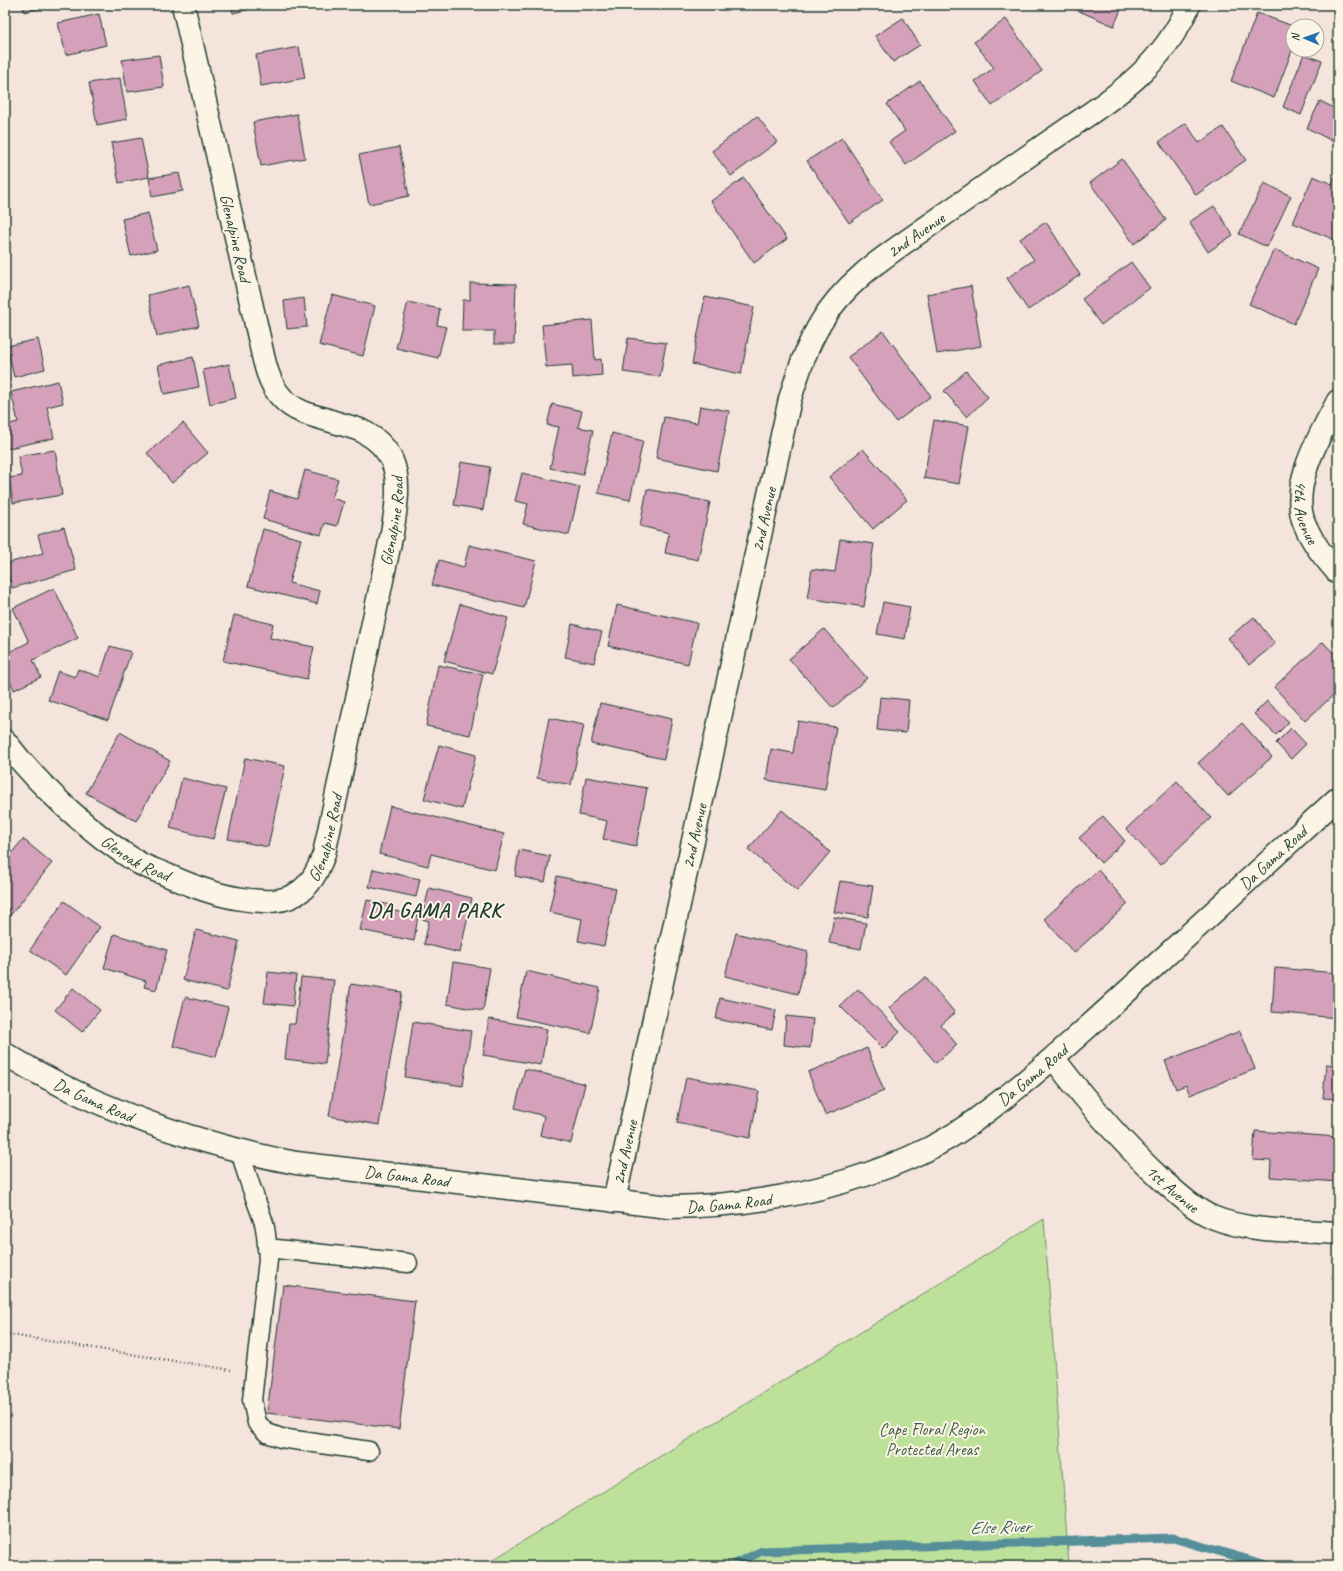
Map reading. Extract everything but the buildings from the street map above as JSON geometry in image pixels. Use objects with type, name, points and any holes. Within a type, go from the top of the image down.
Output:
[{"type":"street","name":"Glenalpine Road","points":[[183,5],[258,333],[272,384],[281,397],[291,406],[306,414],[358,430],[381,444],[389,454],[395,468],[398,481],[398,499],[392,533],[324,854],[314,878],[302,890]]},
{"type":"street","name":"2nd Avenue","points":[[614,1201],[790,399],[803,358],[829,311],[843,294],[873,265],[1113,98],[1148,68],[1165,48],[1181,22],[1189,5]]},
{"type":"street","name":"4th Avenue","points":[[1338,401],[1308,463],[1302,489],[1301,507],[1304,524],[1315,546],[1338,573]]},
{"type":"street","name":"Glenoak Road","points":[[5,741],[35,776],[77,815],[105,839],[140,864],[219,896],[262,902],[275,902],[290,897],[302,890]]},
{"type":"street","name":"Da Gama Road","points":[[5,1054],[70,1090],[146,1123],[241,1152],[296,1163],[669,1207],[704,1207],[747,1203],[824,1189],[851,1181],[928,1148],[970,1126],[1054,1059],[1338,798]]},
{"type":"street","name":"1st Avenue","points":[[1054,1059],[1079,1092],[1142,1162],[1182,1197],[1211,1216],[1246,1226],[1338,1233]]},
{"type":"lane","points":[[241,1152],[249,1185],[264,1223],[268,1260],[252,1400],[257,1423],[261,1429],[281,1438],[369,1451]]},
{"type":"lane","points":[[267,1248],[408,1263]]},
{"type":"path","points":[[5,1334],[255,1374]]},
{"type":"green space","name":"Cape Floral Region Protected Areas","points":[[1044,1219],[1069,1566],[483,1566]]},
{"type":"waterway","name":"Else River","points":[[731,1566],[762,1551],[1173,1538],[1270,1566]]},
{"type":"district","name":"DA GAMA PARK","points":[[435,910]]}]
